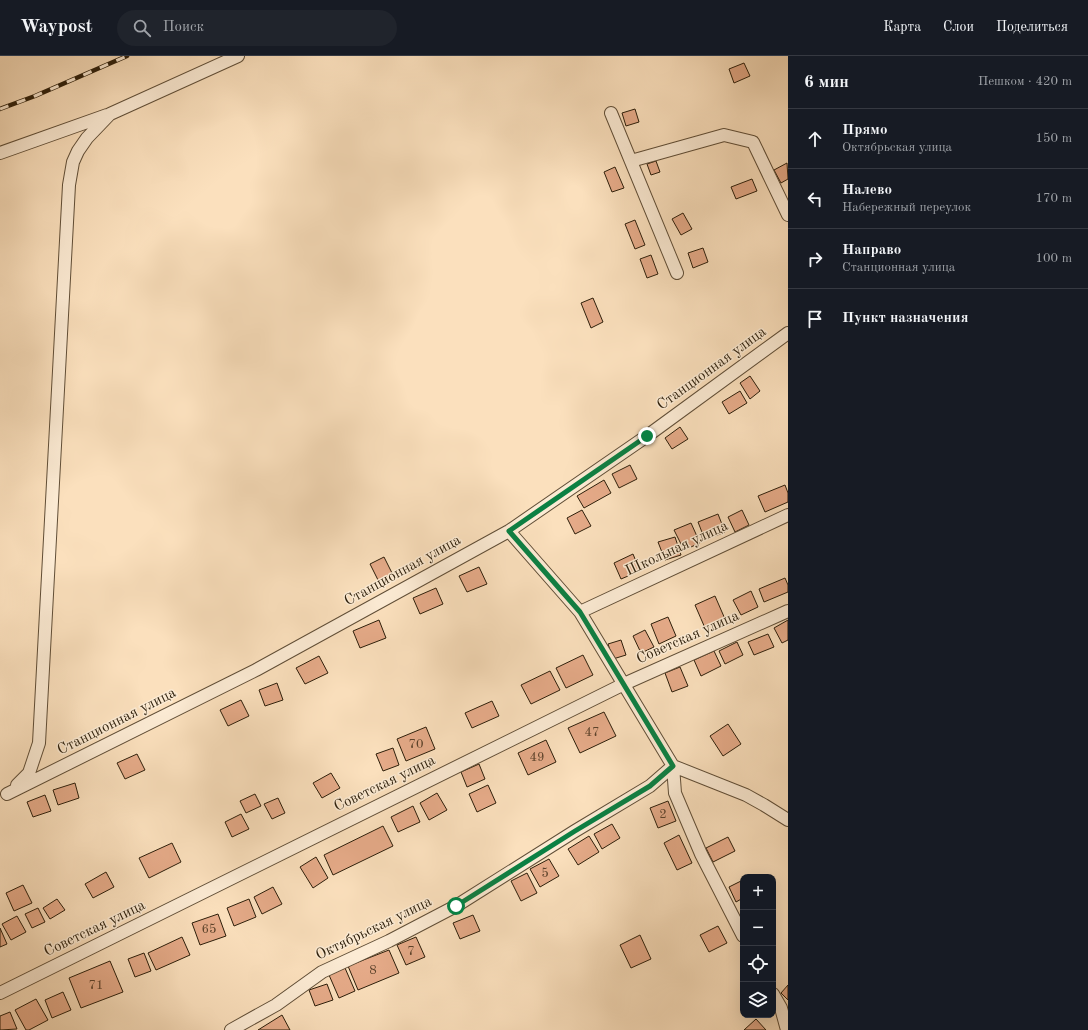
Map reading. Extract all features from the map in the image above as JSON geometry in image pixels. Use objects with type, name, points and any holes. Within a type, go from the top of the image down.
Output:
[{"type":"street","points":[[0,153],[110,114],[238,56]]},
{"type":"street","points":[[611,113],[677,273]]},
{"type":"street","points":[[4,796],[29,773],[39,743],[68,185],[73,162],[78,151],[87,138],[110,114]]},
{"type":"street","points":[[631,161],[724,134],[753,142],[788,215]]},
{"type":"street","name":"Станционная улица","points":[[4,796],[256,670],[509,531],[647,436],[788,333]]},
{"type":"street","name":"Школьная улица","points":[[580,612],[788,515]]},
{"type":"street","points":[[509,531],[580,612],[673,766],[675,793],[702,854],[740,930]]},
{"type":"street","name":"Советская улица","points":[[0,994],[624,684],[788,611]]},
{"type":"street","points":[[673,766],[746,795],[788,820]]},
{"type":"street","name":"Октябрьская улица","points":[[231,1030],[276,1005],[322,972],[389,941],[456,906],[650,786],[673,766]]},
{"type":"street","points":[[776,999],[781,1008],[787,1030]]},
{"type":"building","points":[[744,63],[750,76],[734,83],[729,69]]},
{"type":"building","points":[[635,109],[639,122],[626,126],[622,113]]},
{"type":"building","points":[[656,161],[660,172],[651,175],[647,164]]},
{"type":"building","points":[[787,163],[788,179],[781,183],[774,170]]},
{"type":"building","points":[[615,167],[624,188],[612,192],[604,172]]},
{"type":"building","points":[[752,179],[757,191],[736,199],[731,187]]},
{"type":"building","points":[[683,213],[692,229],[681,235],[672,219]]},
{"type":"building","points":[[635,220],[645,245],[635,249],[625,224]]},
{"type":"building","points":[[703,248],[708,262],[693,268],[688,253]]},
{"type":"building","points":[[651,255],[658,274],[647,278],[640,259]]},
{"type":"building","points":[[593,298],[603,322],[591,328],[581,303]]},
{"type":"building","points":[[750,376],[760,391],[750,399],[740,383]]},
{"type":"building","points":[[740,391],[747,403],[729,414],[722,402]]},
{"type":"building","points":[[680,427],[688,439],[672,449],[665,438]]},
{"type":"building","points":[[630,465],[637,479],[619,488],[612,474]]},
{"type":"building","points":[[604,480],[611,493],[584,508],[577,496]]},
{"type":"building","points":[[785,485],[788,493],[788,502],[765,512],[758,496]]},
{"type":"building","points":[[582,510],[591,526],[575,534],[567,518]]},
{"type":"building","points":[[742,510],[749,525],[735,532],[728,517]]},
{"type":"building","points":[[718,514],[725,532],[705,540],[698,522]]},
{"type":"building","points":[[691,523],[700,543],[684,550],[674,530]]},
{"type":"building","points":[[675,537],[681,555],[665,560],[658,542]]},
{"type":"building","points":[[633,554],[640,571],[621,579],[614,563]]},
{"type":"building","points":[[384,557],[393,575],[379,582],[370,564]]},
{"type":"building","points":[[479,567],[487,584],[467,592],[459,576]]},
{"type":"building","points":[[785,578],[788,585],[788,592],[764,602],[759,589]]},
{"type":"building","points":[[436,588],[443,604],[420,614],[413,598]]},
{"type":"building","points":[[751,591],[758,607],[741,615],[733,600]]},
{"type":"building","points":[[715,596],[725,619],[705,628],[695,605]]},
{"type":"building","points":[[668,617],[676,636],[659,644],[651,624]]},
{"type":"building","points":[[379,620],[386,638],[360,648],[353,631]]},
{"type":"building","points":[[788,620],[788,640],[782,643],[774,628]]},
{"type":"building","points":[[645,630],[654,647],[641,653],[633,636]]},
{"type":"building","points":[[768,634],[774,647],[754,655],[748,642]]},
{"type":"building","points":[[621,640],[626,655],[613,659],[608,644]]},
{"type":"building","points":[[737,642],[743,655],[725,664],[719,651]]},
{"type":"building","points":[[714,651],[721,666],[701,676],[694,660]]},
{"type":"building","points":[[583,655],[593,675],[566,688],[556,668]]},
{"type":"building","points":[[319,656],[328,673],[305,684],[296,668]]},
{"type":"building","points":[[680,667],[688,686],[672,692],[665,673]]},
{"type":"building","points":[[550,671],[560,690],[531,704],[521,685]]},
{"type":"building","points":[[277,683],[283,700],[265,706],[259,690]]},
{"type":"building","points":[[241,700],[249,716],[228,726],[220,710]]},
{"type":"building","points":[[492,701],[499,716],[472,728],[465,713]]},
{"type":"building","points":[[604,712],[616,736],[580,753],[568,728]]},
{"type":"building","points":[[728,724],[741,744],[723,756],[710,736]]},
{"type":"building","points":[[426,727],[435,749],[406,761],[397,739]]},
{"type":"building","points":[[546,740],[556,762],[528,775],[518,753]]},
{"type":"building","points":[[393,748],[399,765],[383,771],[376,754]]},
{"type":"building","points":[[137,754],[145,770],[125,779],[117,763]]},
{"type":"building","points":[[479,764],[485,779],[467,787],[461,772]]},
{"type":"building","points":[[331,773],[340,788],[322,798],[313,783]]},
{"type":"building","points":[[75,783],[79,798],[58,805],[53,790]]},
{"type":"building","points":[[488,785],[496,803],[477,812],[469,794]]},
{"type":"building","points":[[437,793],[447,810],[429,820],[420,803]]},
{"type":"building","points":[[255,794],[261,806],[246,813],[240,801]]},
{"type":"building","points":[[45,795],[51,811],[33,817],[27,802]]},
{"type":"building","points":[[278,798],[285,813],[272,819],[264,804]]},
{"type":"building","points":[[668,801],[676,821],[658,828],[650,808]]},
{"type":"building","points":[[413,806],[420,822],[398,832],[391,817]]},
{"type":"building","points":[[241,814],[249,829],[232,837],[225,822]]},
{"type":"building","points":[[612,824],[620,838],[602,849],[594,834]]},
{"type":"building","points":[[383,826],[393,846],[333,875],[324,855]]},
{"type":"building","points":[[679,835],[692,863],[677,870],[664,843]]},
{"type":"building","points":[[589,836],[599,852],[578,865],[568,849]]},
{"type":"building","points":[[728,837],[735,851],[713,862],[706,848]]},
{"type":"building","points":[[172,843],[181,862],[149,878],[139,858]]},
{"type":"building","points":[[316,857],[328,878],[313,888],[300,867]]},
{"type":"building","points":[[549,859],[559,876],[540,887],[530,869]]},
{"type":"building","points":[[106,872],[114,887],[93,898],[85,884]]},
{"type":"building","points":[[527,873],[537,893],[521,901],[511,881]]},
{"type":"building","points":[[740,882],[740,900],[736,902],[729,887]]},
{"type":"building","points":[[23,885],[32,903],[14,911],[6,893]]},
{"type":"building","points":[[273,887],[282,904],[262,914],[254,897]]},
{"type":"building","points":[[57,899],[65,910],[50,919],[43,908]]},
{"type":"building","points":[[249,899],[256,917],[234,926],[227,908]]},
{"type":"building","points":[[38,908],[45,922],[32,928],[25,914]]},
{"type":"building","points":[[218,914],[226,936],[200,945],[192,923]]},
{"type":"building","points":[[473,915],[480,931],[460,939],[453,923]]},
{"type":"building","points":[[17,916],[26,932],[11,940],[2,924]]},
{"type":"building","points":[[718,926],[727,943],[709,952],[700,935]]},
{"type":"building","points":[[0,928],[7,944],[0,947]]},
{"type":"building","points":[[640,935],[651,959],[631,968],[620,945]]},
{"type":"building","points":[[182,937],[190,955],[156,970],[148,953]]},
{"type":"building","points":[[416,937],[425,957],[406,965],[397,945]]},
{"type":"building","points":[[389,950],[399,973],[358,990],[348,966]]},
{"type":"building","points":[[144,953],[151,971],[135,977],[128,959]]},
{"type":"building","points":[[110,961],[123,992],[81,1008],[69,978]]},
{"type":"building","points":[[345,968],[355,991],[339,998],[329,975]]},
{"type":"building","points":[[327,984],[333,1000],[315,1006],[309,990]]},
{"type":"building","points":[[788,985],[788,1000],[781,993]]},
{"type":"building","points":[[63,992],[71,1010],[52,1018],[45,1000]]},
{"type":"building","points":[[36,999],[48,1020],[29,1030],[26,1030],[15,1010]]},
{"type":"building","points":[[10,1012],[17,1029],[0,1030],[0,1016]]},
{"type":"building","points":[[282,1015],[290,1030],[258,1030]]},
{"type":"building","points":[[756,1019],[766,1030],[744,1030]]},
{"type":"railway","points":[[0,109],[35,96],[127,56]]},
{"type":"route","points":[[456,906],[650,786],[673,766],[580,612],[509,531],[647,436]]}]
